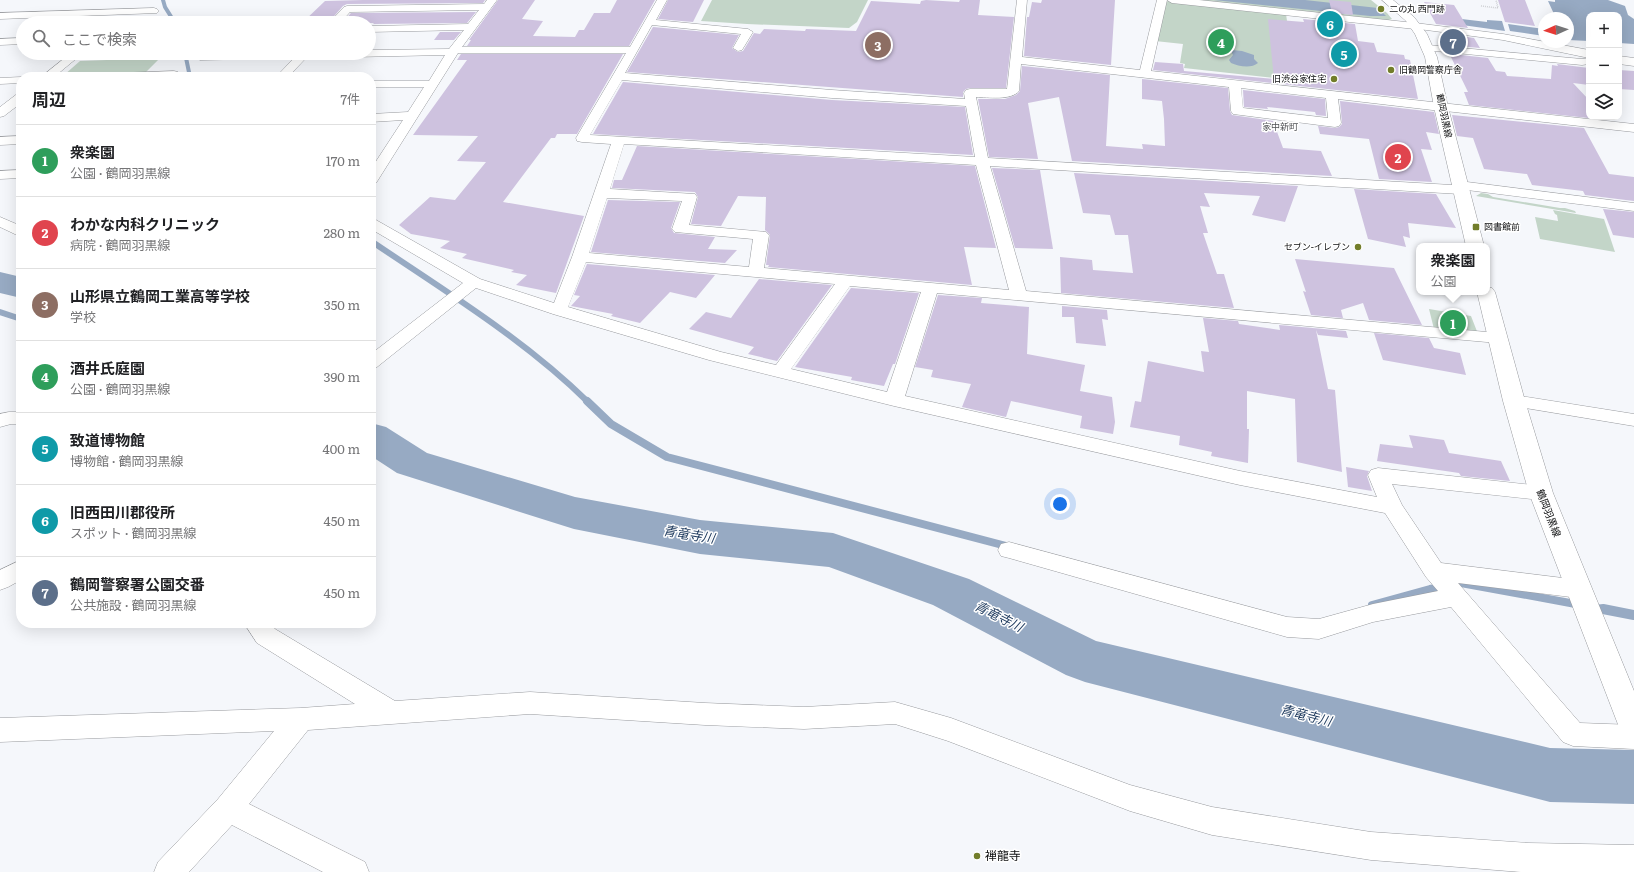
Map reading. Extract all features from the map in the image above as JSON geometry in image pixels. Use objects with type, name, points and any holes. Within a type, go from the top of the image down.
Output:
[{"type":"main road","name":"鶴岡羽黒線","points":[[1387,0],[1405,14],[1415,26],[1428,48],[1435,69],[1441,107],[1473,243]]},
{"type":"main road","points":[[1415,26],[1503,37],[1586,53]]},
{"type":"main road","points":[[1622,60],[1634,62]]},
{"type":"main road","points":[[1441,107],[1634,128]]},
{"type":"main road","name":"鶴岡羽黒線","points":[[1487,295],[1540,494],[1579,589],[1632,726]]},
{"type":"street","points":[[53,16],[156,14],[148,0]]},
{"type":"street","points":[[662,0],[582,138],[1460,187],[1634,207]]},
{"type":"street","points":[[1019,296],[982,161],[970,94],[1010,93],[1013,91],[1022,0]]},
{"type":"street","points":[[1145,74],[1162,0]]},
{"type":"street","points":[[1172,0],[1415,26]]},
{"type":"street","points":[[340,16],[347,9],[490,3]]},
{"type":"street","points":[[376,172],[454,51],[490,3]]},
{"type":"street","points":[[1,17],[23,4]]},
{"type":"street","points":[[1,17],[16,17]]},
{"type":"street","points":[[649,22],[748,32],[738,48]]},
{"type":"street","points":[[376,29],[472,27]]},
{"type":"street","points":[[0,42],[16,42]]},
{"type":"street","points":[[1428,48],[1586,61]]},
{"type":"street","points":[[376,53],[633,50]]},
{"type":"street","points":[[53,72],[69,60]]},
{"type":"street","points":[[287,72],[298,60]]},
{"type":"street","points":[[1017,60],[1441,107]]},
{"type":"street","points":[[618,76],[832,94],[971,103]]},
{"type":"street","points":[[0,81],[16,80]]},
{"type":"street","points":[[376,84],[432,84]]},
{"type":"street","points":[[1234,84],[1237,111],[1335,123],[1332,95]]},
{"type":"street","points":[[1283,89],[1285,116]]},
{"type":"street","points":[[1,112],[16,101]]},
{"type":"street","points":[[1,112],[16,110]]},
{"type":"street","points":[[376,118],[411,116]]},
{"type":"street","points":[[0,141],[16,140]]},
{"type":"street","points":[[559,310],[580,257],[619,140]]},
{"type":"street","points":[[0,175],[16,174]]},
{"type":"street","points":[[602,192],[690,197],[680,230],[760,236],[756,272]]},
{"type":"street","points":[[0,221],[16,229]]},
{"type":"street","points":[[376,227],[474,282],[559,310],[715,356],[894,400],[1240,478],[1392,507]]},
{"type":"street","points":[[580,257],[1498,338]]},
{"type":"street","points":[[780,372],[846,280]]},
{"type":"street","points":[[376,359],[474,282]]},
{"type":"street","points":[[894,400],[931,287]]},
{"type":"street","points":[[1514,401],[1634,420]]},
{"type":"street","points":[[0,421],[9,418],[16,418]]},
{"type":"street","points":[[1540,494],[1378,475],[1392,507],[1434,571],[1573,734],[1632,726]]},
{"type":"street","points":[[1009,550],[1287,627],[1319,629],[1373,613],[1457,597]]},
{"type":"street","points":[[1434,571],[1579,589]]},
{"type":"street","points":[[0,581],[16,572]]},
{"type":"street","points":[[260,628],[266,636],[392,713]]},
{"type":"street","points":[[0,730],[301,719],[530,703],[705,714],[804,718],[895,713],[951,730],[1130,798],[1212,821],[1371,846],[1528,858],[1634,860]]},
{"type":"street","points":[[169,872],[228,808],[301,719]]},
{"type":"street","points":[[228,808],[354,872]]},
{"type":"path","points":[[1481,6],[1498,8],[1496,0]]},
{"type":"green space","points":[[712,0],[868,0],[857,22],[849,28],[701,21]]},
{"type":"green space","points":[[1186,0],[1371,0],[1392,19],[1385,21]]},
{"type":"green space","points":[[1165,1],[1286,14],[1289,35],[1312,82],[1184,68],[1185,64],[1180,63],[1183,44],[1155,41]]},
{"type":"green space","points":[[158,60],[146,72],[67,72],[80,61]]},
{"type":"green space","points":[[1481,193],[1488,194],[1493,197],[1565,208],[1575,211],[1576,213],[1476,196]]},
{"type":"green space","points":[[1553,210],[1604,219],[1615,252],[1540,239],[1535,217],[1558,221],[1557,215]]},
{"type":"green space","points":[[1429,309],[1471,316],[1478,334],[1434,329]]},
{"type":"water","points":[[1214,0],[1305,0],[1378,8],[1386,16],[1370,16]]},
{"type":"water","points":[[1555,0],[1608,0],[1625,6],[1628,15],[1634,19],[1634,44],[1622,43],[1622,12],[1586,12],[1586,41],[1574,40],[1574,12],[1553,12],[1548,1],[1555,2]]},
{"type":"water","points":[[1453,18],[1487,22],[1487,20],[1502,21],[1505,31],[1455,24]]},
{"type":"water","points":[[1508,24],[1538,28],[1538,35],[1510,31]]},
{"type":"water","points":[[1232,50],[1242,51],[1254,55],[1254,59],[1258,63],[1252,66],[1241,66],[1231,63],[1229,60],[1233,55]]},
{"type":"building","points":[[485,0],[483,3],[347,4],[343,6],[334,16],[309,16],[325,1]]},
{"type":"building","points":[[498,0],[535,0],[522,19],[543,21],[533,36],[575,37],[579,30],[584,30],[594,13],[610,13],[617,0],[655,0],[629,46],[467,46],[471,40],[469,40]]},
{"type":"building","points":[[668,0],[704,0],[693,22],[658,19]]},
{"type":"building","points":[[960,0],[980,0],[978,15],[1014,17],[1006,88],[970,88],[963,92],[963,97],[627,72],[653,27],[739,35],[732,48],[738,52],[743,51],[754,33],[760,34],[764,29],[856,31],[871,1],[920,4],[921,1],[959,2]]},
{"type":"building","points":[[1042,0],[1115,0],[1111,65],[1024,56],[1027,17],[1029,17],[1032,2],[1041,3]]},
{"type":"building","points":[[1329,0],[1351,2],[1353,15],[1332,13]]},
{"type":"building","points":[[1498,0],[1525,0],[1535,26],[1505,22]]},
{"type":"building","points":[[1424,2],[1454,5],[1468,28],[1436,24]]},
{"type":"building","points":[[476,12],[467,23],[376,24],[376,16],[348,16],[351,13]]},
{"type":"building","points":[[1268,19],[1304,22],[1303,19],[1355,24],[1358,41],[1374,43],[1377,52],[1404,55],[1405,59],[1410,60],[1418,99],[1153,70],[1155,62],[1183,64],[1184,71],[1274,79]]},
{"type":"building","points":[[440,32],[461,32],[454,40],[434,40]]},
{"type":"building","points":[[1441,33],[1474,38],[1480,48],[1448,45]]},
{"type":"building","points":[[461,54],[623,54],[577,134],[557,134],[555,138],[551,138],[503,202],[584,216],[556,293],[516,285],[527,275],[511,272],[514,270],[462,258],[467,254],[440,248],[450,241],[411,234],[399,225],[430,197],[455,200],[486,162],[457,161],[478,136],[413,135],[467,60],[457,60]]},
{"type":"building","points":[[1452,54],[1488,58],[1496,71],[1505,72],[1507,76],[1551,79],[1552,65],[1558,66],[1557,64],[1586,68],[1586,85],[1573,83],[1586,97],[1586,118],[1469,105],[1464,92],[1468,92],[1451,57],[1454,57]]},
{"type":"building","points":[[1022,66],[1110,75],[1106,146],[1143,149],[1142,144],[1165,146],[1162,101],[1142,99],[1142,79],[1228,88],[1230,111],[1232,115],[1273,121],[1283,148],[1321,151],[1332,176],[1072,161],[1059,97],[1028,103],[1038,159],[989,157],[978,99],[1005,99],[1016,95],[1020,91]]},
{"type":"building","points":[[1622,70],[1634,71],[1634,90],[1622,89]]},
{"type":"building","points":[[623,82],[832,100],[965,107],[973,155],[593,134]]},
{"type":"building","points":[[1243,90],[1325,99],[1326,116],[1316,115],[1315,112],[1267,107],[1268,109],[1244,107]]},
{"type":"building","points":[[1340,101],[1434,112],[1439,134],[1426,132],[1432,150],[1421,149],[1432,182],[1379,179],[1369,139],[1320,134],[1318,126],[1335,128],[1342,124]]},
{"type":"building","points":[[1452,115],[1584,128],[1609,174],[1634,177],[1634,201],[1585,195],[1583,191],[1532,185],[1527,174],[1484,169],[1473,138],[1457,136]]},
{"type":"building","points":[[637,146],[975,166],[996,248],[964,247],[972,285],[768,267],[769,265],[766,265],[770,235],[765,230],[766,197],[738,196],[721,226],[691,224],[698,197],[695,192],[612,188],[614,180],[622,180]]},
{"type":"building","points":[[992,168],[1040,170],[1053,249],[1015,248]]},
{"type":"building","points":[[1074,173],[1298,186],[1285,222],[1252,215],[1260,196],[1204,193],[1210,207],[1200,206],[1208,233],[1203,233],[1217,274],[1224,274],[1234,308],[1061,293],[1060,257],[1092,260],[1093,270],[1133,273],[1128,235],[1115,235],[1110,215],[1083,213]]},
{"type":"building","points":[[1354,189],[1436,194],[1456,228],[1408,223],[1410,238],[1403,236],[1406,247],[1368,239]]},
{"type":"building","points":[[608,200],[680,202],[671,228],[674,233],[715,237],[708,249],[737,250],[725,263],[591,252]]},
{"type":"building","points":[[1603,209],[1634,212],[1634,238],[1613,235]]},
{"type":"building","points":[[1295,259],[1394,268],[1422,325],[1369,320],[1363,303],[1341,310],[1343,318],[1311,315],[1303,291],[1306,292]]},
{"type":"building","points":[[587,264],[715,275],[696,298],[670,292],[640,323],[611,316],[613,314],[571,306],[580,296],[574,295]]},
{"type":"building","points":[[759,279],[832,285],[777,361],[748,354],[754,347],[689,329],[706,312],[731,318]]},
{"type":"building","points":[[851,288],[919,293],[895,364],[893,364],[884,386],[851,380],[852,377],[795,367]]},
{"type":"building","points":[[938,295],[982,298],[981,303],[1029,307],[1027,354],[1085,365],[1080,391],[1112,397],[1115,422],[1113,434],[1080,428],[1082,416],[1011,401],[1006,417],[962,407],[971,384],[931,377],[933,370],[915,367]]},
{"type":"building","points":[[1062,306],[1107,310],[1108,320],[1102,319],[1106,346],[1076,343],[1074,317],[1062,317]]},
{"type":"building","points":[[1203,318],[1238,321],[1239,324],[1280,330],[1279,325],[1346,331],[1348,338],[1318,335],[1316,330],[1328,389],[1335,390],[1342,472],[1297,462],[1295,399],[1247,391],[1247,429],[1249,429],[1248,463],[1211,456],[1212,452],[1179,445],[1180,436],[1130,427],[1135,401],[1141,402],[1148,361],[1204,372],[1201,351],[1209,352]]},
{"type":"building","points":[[1374,333],[1429,338],[1434,348],[1460,353],[1466,375],[1383,360]]},
{"type":"building","points":[[1409,435],[1444,440],[1449,453],[1501,461],[1510,481],[1461,476],[1459,473],[1377,461],[1380,444],[1413,448]]},
{"type":"building","points":[[1346,467],[1369,471],[1367,476],[1372,491],[1348,487]]},
{"type":"waterway","points":[[163,0],[165,7],[171,16]]},
{"type":"waterway","points":[[186,60],[189,72]]},
{"type":"waterway","points":[[376,244],[455,297],[538,357],[588,402]]},
{"type":"waterway","name":"青竜寺川","points":[[0,282],[16,287]]},
{"type":"waterway","points":[[0,312],[16,317]]},
{"type":"waterway","points":[[587,401],[611,424],[667,457],[1010,547]]},
{"type":"waterway","name":"青竜寺川","points":[[376,440],[412,463],[574,513],[700,537],[833,550],[951,592],[1085,660],[1550,775],[1634,777]]},
{"type":"waterway","points":[[1372,605],[1430,589],[1461,583],[1581,605]]},
{"type":"waterway","points":[[1591,607],[1603,609]]},
{"type":"waterway","points":[[1603,609],[1609,610]]},
{"type":"waterway","points":[[1603,609],[1634,615]]},
{"type":"place","name":"二の丸 西門跡","points":[[1381,9]]},
{"type":"place","name":"旧西田川郡役所","points":[[1330,24]]},
{"type":"place","name":"酒井氏庭園","points":[[1221,42]]},
{"type":"place","name":"鶴岡警察署公園交番","points":[[1453,42]]},
{"type":"place","name":"山形県立鶴岡工業高等学校","points":[[878,45]]},
{"type":"place","name":"致道博物館","points":[[1344,54]]},
{"type":"place","name":"旧鶴岡警察庁舎","points":[[1391,70]]},
{"type":"place","name":"旧渋谷家住宅","points":[[1334,79]]},
{"type":"place","name":"わかな内科クリニック","points":[[1398,157]]},
{"type":"place","name":"図書館前","points":[[1476,227]]},
{"type":"place","name":"セブン-イレブン","points":[[1358,247]]},
{"type":"place","name":"衆楽園","points":[[1453,323]]},
{"type":"place","name":"禅龍寺","points":[[977,856]]},
{"type":"district","name":"家中新町","points":[[1280,127]]}]
